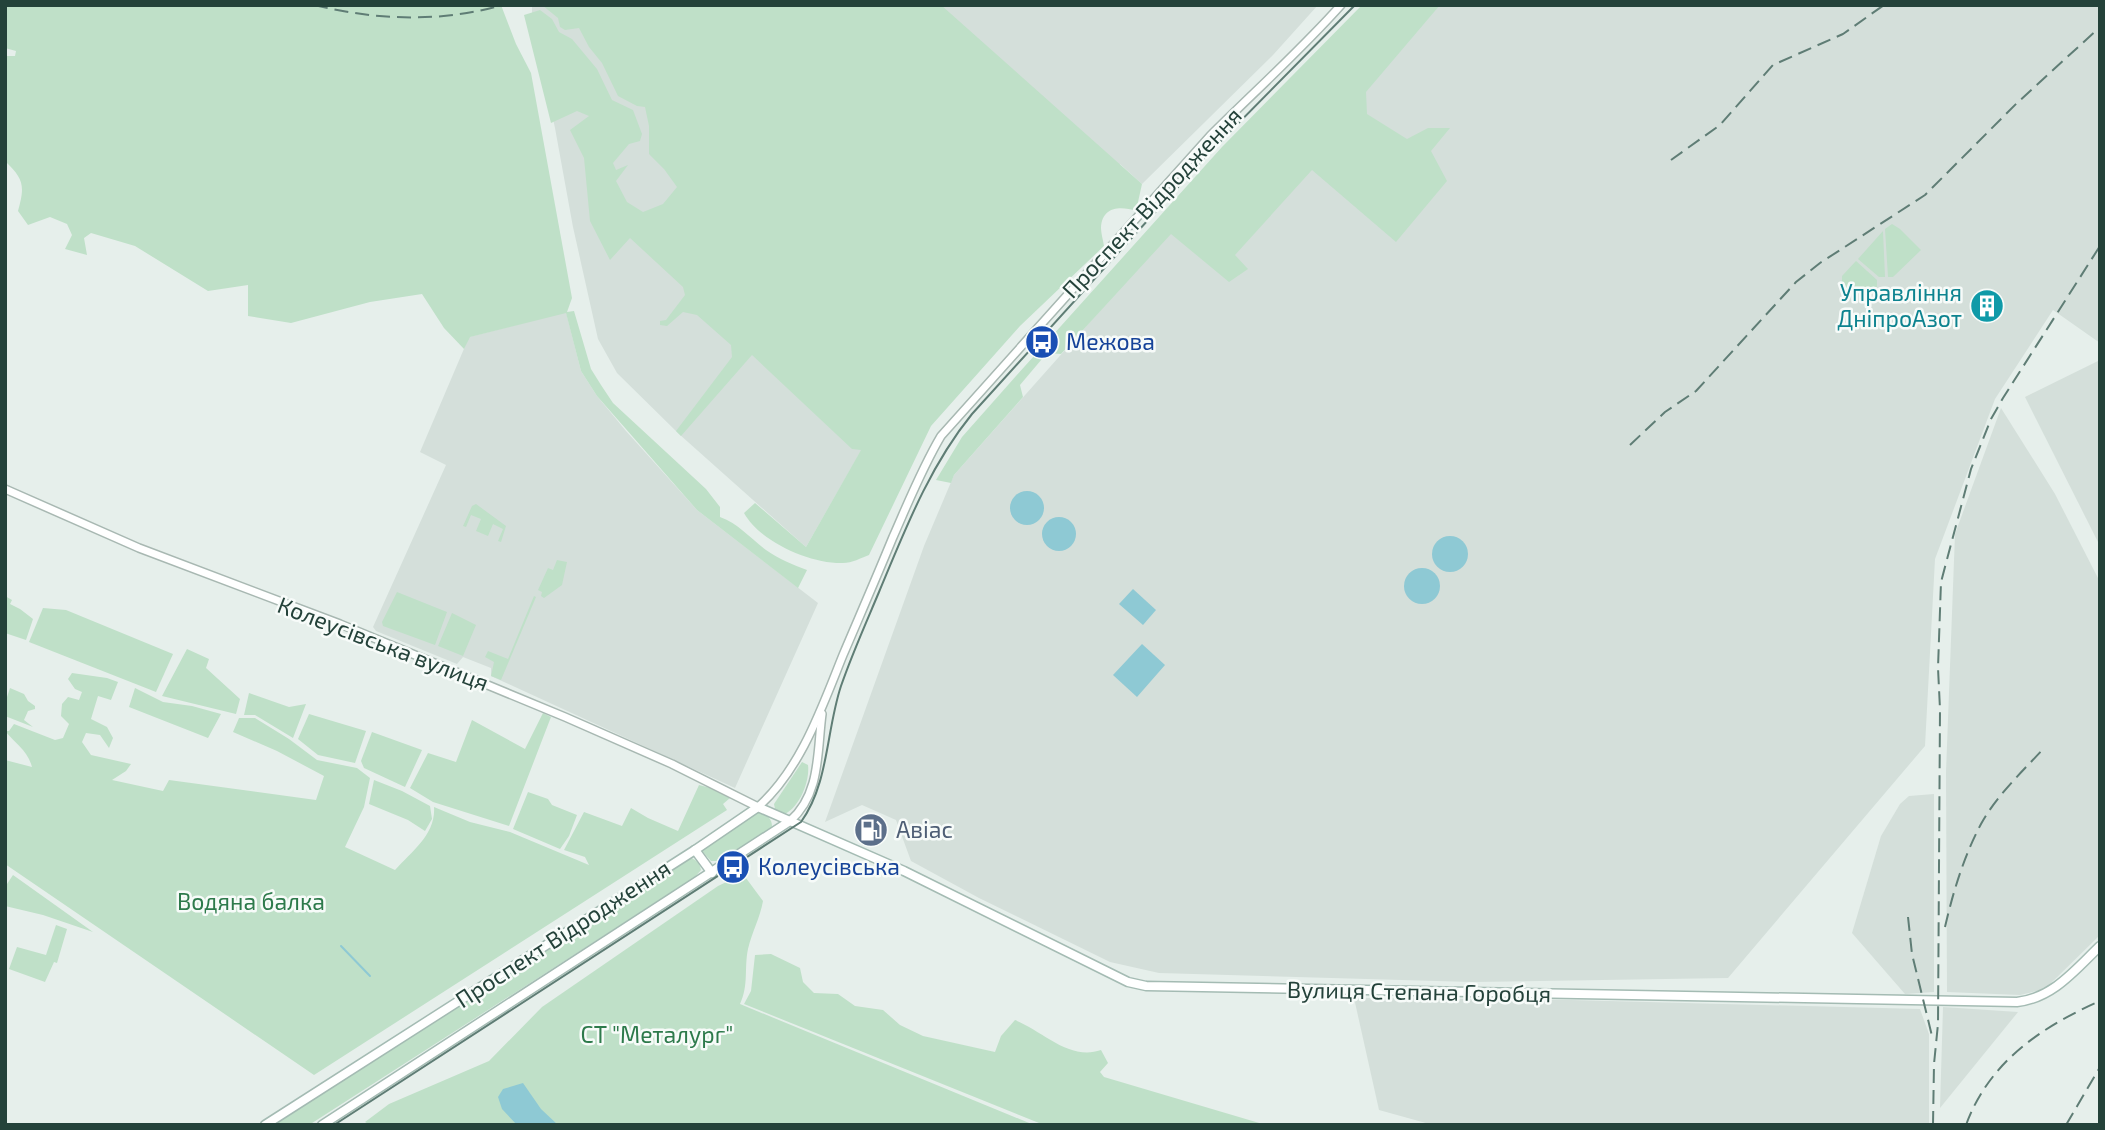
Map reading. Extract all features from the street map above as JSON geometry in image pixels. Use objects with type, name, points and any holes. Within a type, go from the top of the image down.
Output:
[{"type":"main road","name":"Вулиця Степана Горобця","points":[[758,807],[904,870],[1128,982],[1146,986],[2017,1002],[2030,1000],[2053,990],[2100,946]]},
{"type":"main road","name":"Проспект Відродження","points":[[265,1125],[758,807]]},
{"type":"main road","name":"Проспект Відродження","points":[[322,1125],[790,821]]},
{"type":"main road","points":[[695,850],[712,873]]},
{"type":"street","name":"Проспект Відродження","points":[[758,807],[773,791],[795,759],[823,706],[900,522],[930,454],[941,436],[1210,136],[1312,38],[1341,5]]},
{"type":"street","name":"Колеусівська вулиця","points":[[5,489],[139,548],[340,624],[565,716],[758,807]]},
{"type":"street","name":"Проспект Відродження","points":[[790,821],[806,802],[814,784],[823,706]]},
{"type":"shaded area","points":[[532,5],[1318,5],[1273,55],[1142,184],[1120,164],[862,449],[806,547],[679,434],[617,373],[598,339],[532,24]]},
{"type":"shaded area","points":[[1409,5],[2100,5],[2100,343],[2053,310],[1995,399],[1935,559],[1925,746],[1728,978],[1472,982],[1159,973],[1110,962],[979,898],[911,861],[896,820],[862,805],[825,822],[924,546],[954,475],[1169,233]]},
{"type":"shaded area","points":[[566,312],[581,371],[597,396],[626,431],[697,510],[818,603],[735,788],[491,676],[491,668],[463,657],[457,664],[376,631],[373,627],[446,465],[420,452],[469,337]]},
{"type":"shaded area","points":[[2100,360],[2100,546],[2025,397]]},
{"type":"shaded area","points":[[2001,408],[2055,494],[2100,582],[2100,935],[2045,989],[2020,995],[1947,992],[1946,772],[1955,534]]},
{"type":"shaded area","points":[[1934,794],[1934,992],[1905,994],[1852,933],[1881,836],[1900,804],[1909,796]]},
{"type":"shaded area","points":[[1354,998],[1571,1000],[1920,1009],[1929,1034],[1929,1125],[1433,1125],[1379,1110]]},
{"type":"shaded area","points":[[1943,1007],[2018,1012],[1940,1108]]},
{"type":"green space","points":[[7,5],[501,5],[531,73],[572,298],[567,312],[574,311],[591,369],[613,403],[706,489],[720,507],[720,517],[739,527],[771,553],[807,570],[798,588],[697,510],[597,396],[581,371],[566,313],[470,337],[464,349],[444,328],[422,294],[370,302],[291,323],[248,316],[248,285],[208,291],[135,246],[91,233],[84,238],[87,255],[65,249],[72,235],[67,224],[50,217],[28,225],[18,211],[22,195],[21,183],[5,161],[5,56],[15,56],[16,51],[5,48]]},
{"type":"green space","points":[[542,5],[941,5],[1142,184],[1136,211],[1119,208],[1105,215],[1101,228],[1104,246],[1020,326],[931,426],[869,555],[843,563],[816,560],[774,542],[752,524],[744,513],[755,503],[806,547],[861,450],[852,449],[752,355],[681,436],[676,431],[732,357],[731,345],[697,315],[683,312],[667,326],[660,325],[660,321],[666,320],[685,295],[683,287],[630,238],[610,260],[590,221],[584,158],[570,130],[589,116],[577,111],[551,123],[524,15],[540,10],[552,19],[559,32],[572,39],[597,69],[612,100],[633,110],[642,134],[640,141],[629,144],[613,163],[616,170],[628,165],[616,181],[627,202],[643,212],[663,204],[677,187],[649,154],[649,126],[645,107],[618,96],[602,63],[579,28],[565,30],[560,27],[558,18]]},
{"type":"green space","points":[[1362,5],[1440,5],[1366,92],[1367,114],[1407,139],[1428,128],[1450,128],[1431,151],[1447,181],[1396,242],[1312,170],[1235,255],[1248,269],[1229,282],[1171,234],[1061,354],[1047,353],[1020,385],[1023,397],[954,475],[951,483],[936,480],[962,437],[1016,376],[1222,147]]},
{"type":"green space","points":[[1892,224],[1921,250],[1893,277],[1888,277],[1885,229]]},
{"type":"green space","points":[[1883,231],[1885,277],[1879,277],[1858,259]]},
{"type":"green space","points":[[1856,261],[1877,280],[1877,287],[1842,288],[1842,276]]},
{"type":"green space","points":[[476,504],[506,526],[501,542],[498,541],[503,529],[493,524],[488,536],[476,531],[481,519],[471,515],[466,527],[463,526],[472,506]]},
{"type":"green space","points":[[557,560],[567,562],[562,585],[544,598],[538,590],[548,568],[553,570]]},
{"type":"green space","points":[[397,592],[447,612],[435,645],[383,626],[382,622]]},
{"type":"green space","points":[[5,596],[12,600],[10,604],[33,619],[26,640],[5,633]]},
{"type":"green space","points":[[534,596],[536,597],[501,680],[491,676],[494,662],[485,657],[488,651],[508,659]]},
{"type":"green space","points":[[43,608],[66,610],[173,654],[156,692],[29,642]]},
{"type":"green space","points":[[452,613],[476,625],[463,656],[438,646]]},
{"type":"green space","points":[[187,649],[209,659],[206,668],[240,699],[236,714],[162,696]]},
{"type":"green space","name":"Водяна балка","points":[[72,673],[118,682],[111,700],[98,696],[91,719],[107,727],[113,738],[109,748],[100,735],[86,733],[82,742],[91,755],[131,764],[126,771],[112,780],[163,791],[169,780],[316,800],[324,776],[233,732],[239,718],[255,718],[317,760],[357,768],[370,778],[364,807],[345,847],[395,870],[427,834],[434,817],[434,807],[470,822],[510,832],[589,865],[585,857],[564,850],[584,812],[622,826],[631,808],[678,831],[699,785],[719,790],[730,798],[723,804],[727,810],[314,1075],[5,864],[5,760],[32,767],[24,752],[5,731],[9,731],[14,724],[55,740],[63,738],[69,724],[61,716],[62,704],[68,697],[79,700],[82,692],[75,689],[68,679]]},
{"type":"green space","points":[[10,688],[24,694],[35,706],[35,709],[28,711],[24,720],[33,727],[5,716],[5,703]]},
{"type":"green space","points":[[135,688],[163,702],[221,714],[208,738],[129,707]]},
{"type":"green space","points":[[249,693],[289,707],[306,704],[293,738],[255,715],[244,715]]},
{"type":"green space","points":[[543,713],[551,717],[509,826],[433,802],[410,788],[428,753],[456,762],[472,720],[525,749]]},
{"type":"green space","points":[[309,714],[366,731],[355,763],[318,755],[298,739]]},
{"type":"green space","points":[[372,732],[422,750],[405,787],[364,768],[361,761]]},
{"type":"green space","points":[[802,762],[808,765],[806,785],[795,805],[785,814],[775,809],[774,804]]},
{"type":"green space","points":[[374,780],[430,806],[432,819],[425,831],[408,820],[369,804]]},
{"type":"green space","points":[[528,792],[548,799],[552,805],[577,815],[569,836],[560,849],[513,829]]},
{"type":"green space","points":[[757,812],[769,818],[772,823],[770,830],[720,861],[711,861],[703,848]]},
{"type":"green space","points":[[687,857],[700,865],[701,870],[695,877],[309,1125],[269,1125]]},
{"type":"green space","name":"СТ \"Металург\"","points":[[743,874],[763,901],[748,949],[740,1004],[1034,1125],[370,1125],[365,1122],[389,1104],[489,1061],[542,1007],[718,886]]},
{"type":"green space","points":[[13,875],[93,932],[43,915],[5,906],[5,887]]},
{"type":"green space","points":[[56,925],[67,929],[57,963],[54,962],[45,982],[9,969],[17,947],[46,955]]},
{"type":"green space","points":[[771,954],[800,968],[803,982],[814,993],[838,994],[855,1006],[883,1010],[900,1025],[923,1036],[995,1052],[1001,1036],[1015,1020],[1078,1052],[1101,1050],[1108,1063],[1100,1072],[1104,1077],[1266,1125],[1044,1125],[744,1004],[751,991],[755,955]]},
{"type":"water","points":[[1027,491],[1039,496],[1044,508],[1039,520],[1027,525],[1015,520],[1010,508],[1015,496]]},
{"type":"water","points":[[1059,517],[1071,522],[1076,534],[1071,546],[1059,551],[1047,546],[1042,534],[1047,522]]},
{"type":"water","points":[[1450,536],[1463,541],[1468,554],[1463,567],[1450,572],[1437,567],[1432,554],[1437,541]]},
{"type":"water","points":[[1422,568],[1435,573],[1440,586],[1435,599],[1422,604],[1409,599],[1404,586],[1409,573]]},
{"type":"water","points":[[1133,589],[1156,610],[1143,625],[1119,604]]},
{"type":"water","points":[[1142,644],[1165,665],[1137,697],[1113,675]]},
{"type":"water","points":[[523,1083],[541,1109],[558,1125],[517,1125],[502,1109],[498,1097],[503,1089]]},
{"type":"waterway","points":[[341,946],[370,976]]},
{"type":"tram line","points":[[334,1125],[801,822],[817,791],[836,703],[854,650],[919,500],[957,434],[972,414],[1207,155],[1355,5]]},
{"type":"railway","points":[[314,5],[361,14],[408,17],[455,15],[502,5]]},
{"type":"railway","points":[[1671,160],[1720,125],[1773,65],[1843,34],[1884,5]]},
{"type":"railway","points":[[1630,445],[1665,412],[1696,391],[1796,282],[1820,263],[1925,195],[2017,103],[2100,27]]},
{"type":"railway","points":[[1933,1125],[1938,1024],[1938,668],[1941,582],[1971,469],[1991,419],[2100,246]]},
{"type":"railway","points":[[1945,927],[1969,849],[1987,813],[2045,747]]},
{"type":"railway","points":[[1908,917],[1912,954],[1932,1036]]},
{"type":"railway","points":[[1966,1125],[1988,1083],[2020,1049],[2057,1022],[2100,1001]]},
{"type":"railway","points":[[2066,1125],[2100,1067]]},
{"type":"place","name":"Управління ДніпроАзот","points":[[1987,306]]},
{"type":"place","name":"Межова","points":[[1042,342]]},
{"type":"place","name":"Авіас","points":[[871,830]]},
{"type":"place","name":"Колеусівська","points":[[733,867]]}]
